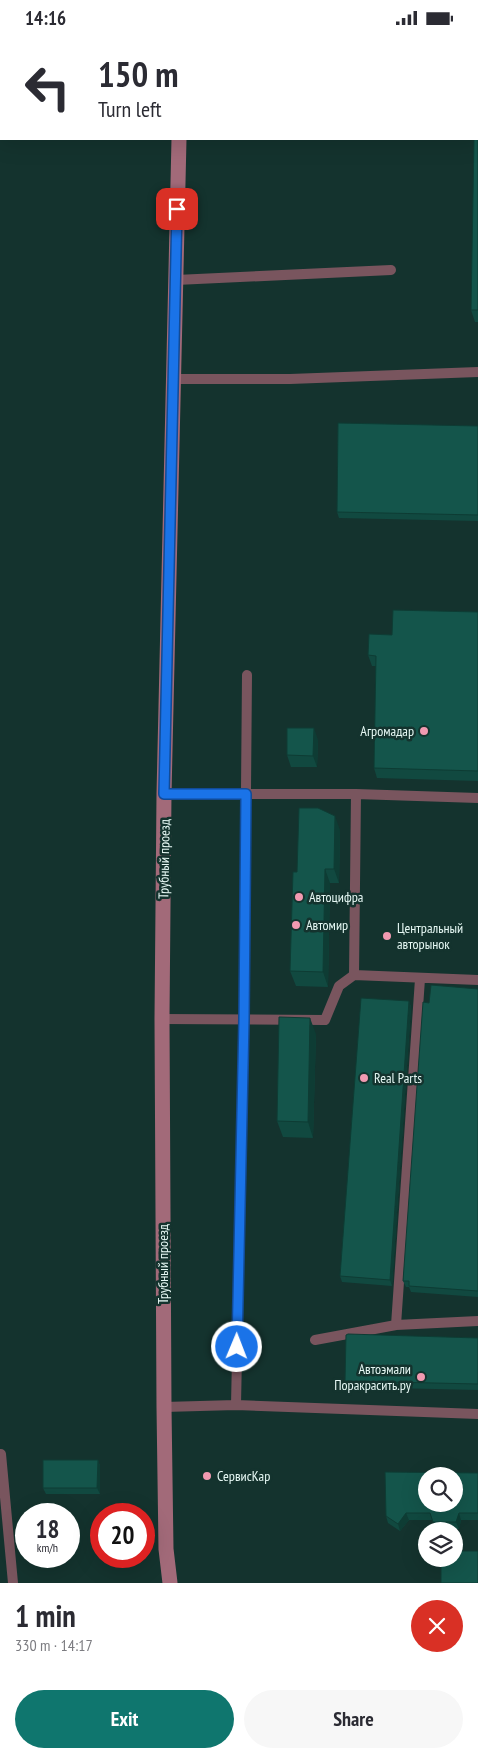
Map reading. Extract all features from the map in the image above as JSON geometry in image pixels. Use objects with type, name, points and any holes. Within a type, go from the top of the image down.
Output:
[{"type":"street","name":"Трубный проезд","points":[[166,1549],[162,1019],[164,794],[179,140]]},
{"type":"street","points":[[161,1583],[166,1549]]},
{"type":"street","points":[[166,1549],[170,1583]]},
{"type":"lane","points":[[176,280],[391,270]]},
{"type":"lane","points":[[174,379],[290,379],[478,372]]},
{"type":"lane","points":[[236,1405],[244,1019],[248,675]]},
{"type":"lane","points":[[164,794],[356,794],[478,798]]},
{"type":"lane","points":[[354,975],[356,794]]},
{"type":"lane","points":[[162,1019],[325,1021],[339,986],[354,975],[478,980]]},
{"type":"lane","points":[[396,1325],[420,979]]},
{"type":"lane","points":[[315,1340],[396,1325],[478,1321]]},
{"type":"lane","points":[[164,1407],[236,1405],[478,1414]]},
{"type":"lane","points":[[1,1454],[13,1583]]},
{"type":"building","points":[[474,140],[478,140],[478,310],[471,310]]},
{"type":"building","points":[[338,423],[478,426],[478,515],[337,512]]},
{"type":"building","points":[[393,610],[478,612],[478,771],[374,768],[376,656],[368,655],[369,634],[392,635]]},
{"type":"building","points":[[287,728],[314,728],[313,756],[287,755]]},
{"type":"building","points":[[299,808],[318,808],[335,816],[334,869],[325,869],[323,972],[290,971],[293,872],[297,872]]},
{"type":"building","points":[[431,985],[478,989],[478,1291],[409,1286],[409,1281],[403,1281],[423,1002],[429,1003]]},
{"type":"building","points":[[361,998],[409,1001],[390,1280],[340,1276]]},
{"type":"building","points":[[279,1017],[310,1018],[308,1122],[277,1121]]},
{"type":"building","points":[[346,1335],[478,1338],[478,1384],[345,1381]]},
{"type":"building","points":[[43,1460],[98,1460],[97,1488],[43,1488]]},
{"type":"building","points":[[385,1472],[418,1472],[418,1512],[463,1512],[463,1473],[478,1473],[478,1513],[459,1513],[456,1522],[433,1522],[430,1513],[406,1513],[398,1524],[386,1516]]},
{"type":"building","points":[[463,1551],[478,1551],[478,1583],[441,1583],[441,1567],[463,1567]]},
{"type":"place","name":"Агромадар","points":[[424,731]]},
{"type":"place","name":"Автоцифра","points":[[299,897]]},
{"type":"place","name":"Автомир","points":[[296,925]]},
{"type":"place","name":"Центральный авторынок","points":[[387,936]]},
{"type":"place","name":"Real Parts","points":[[364,1078]]},
{"type":"place","name":"Автоэмали Поракрасить.ру","points":[[421,1377]]},
{"type":"place","name":"СервисКар","points":[[207,1476]]},
{"type":"route","points":[[177,209],[164,794],[246,794],[244,1019],[237,1347]]}]
